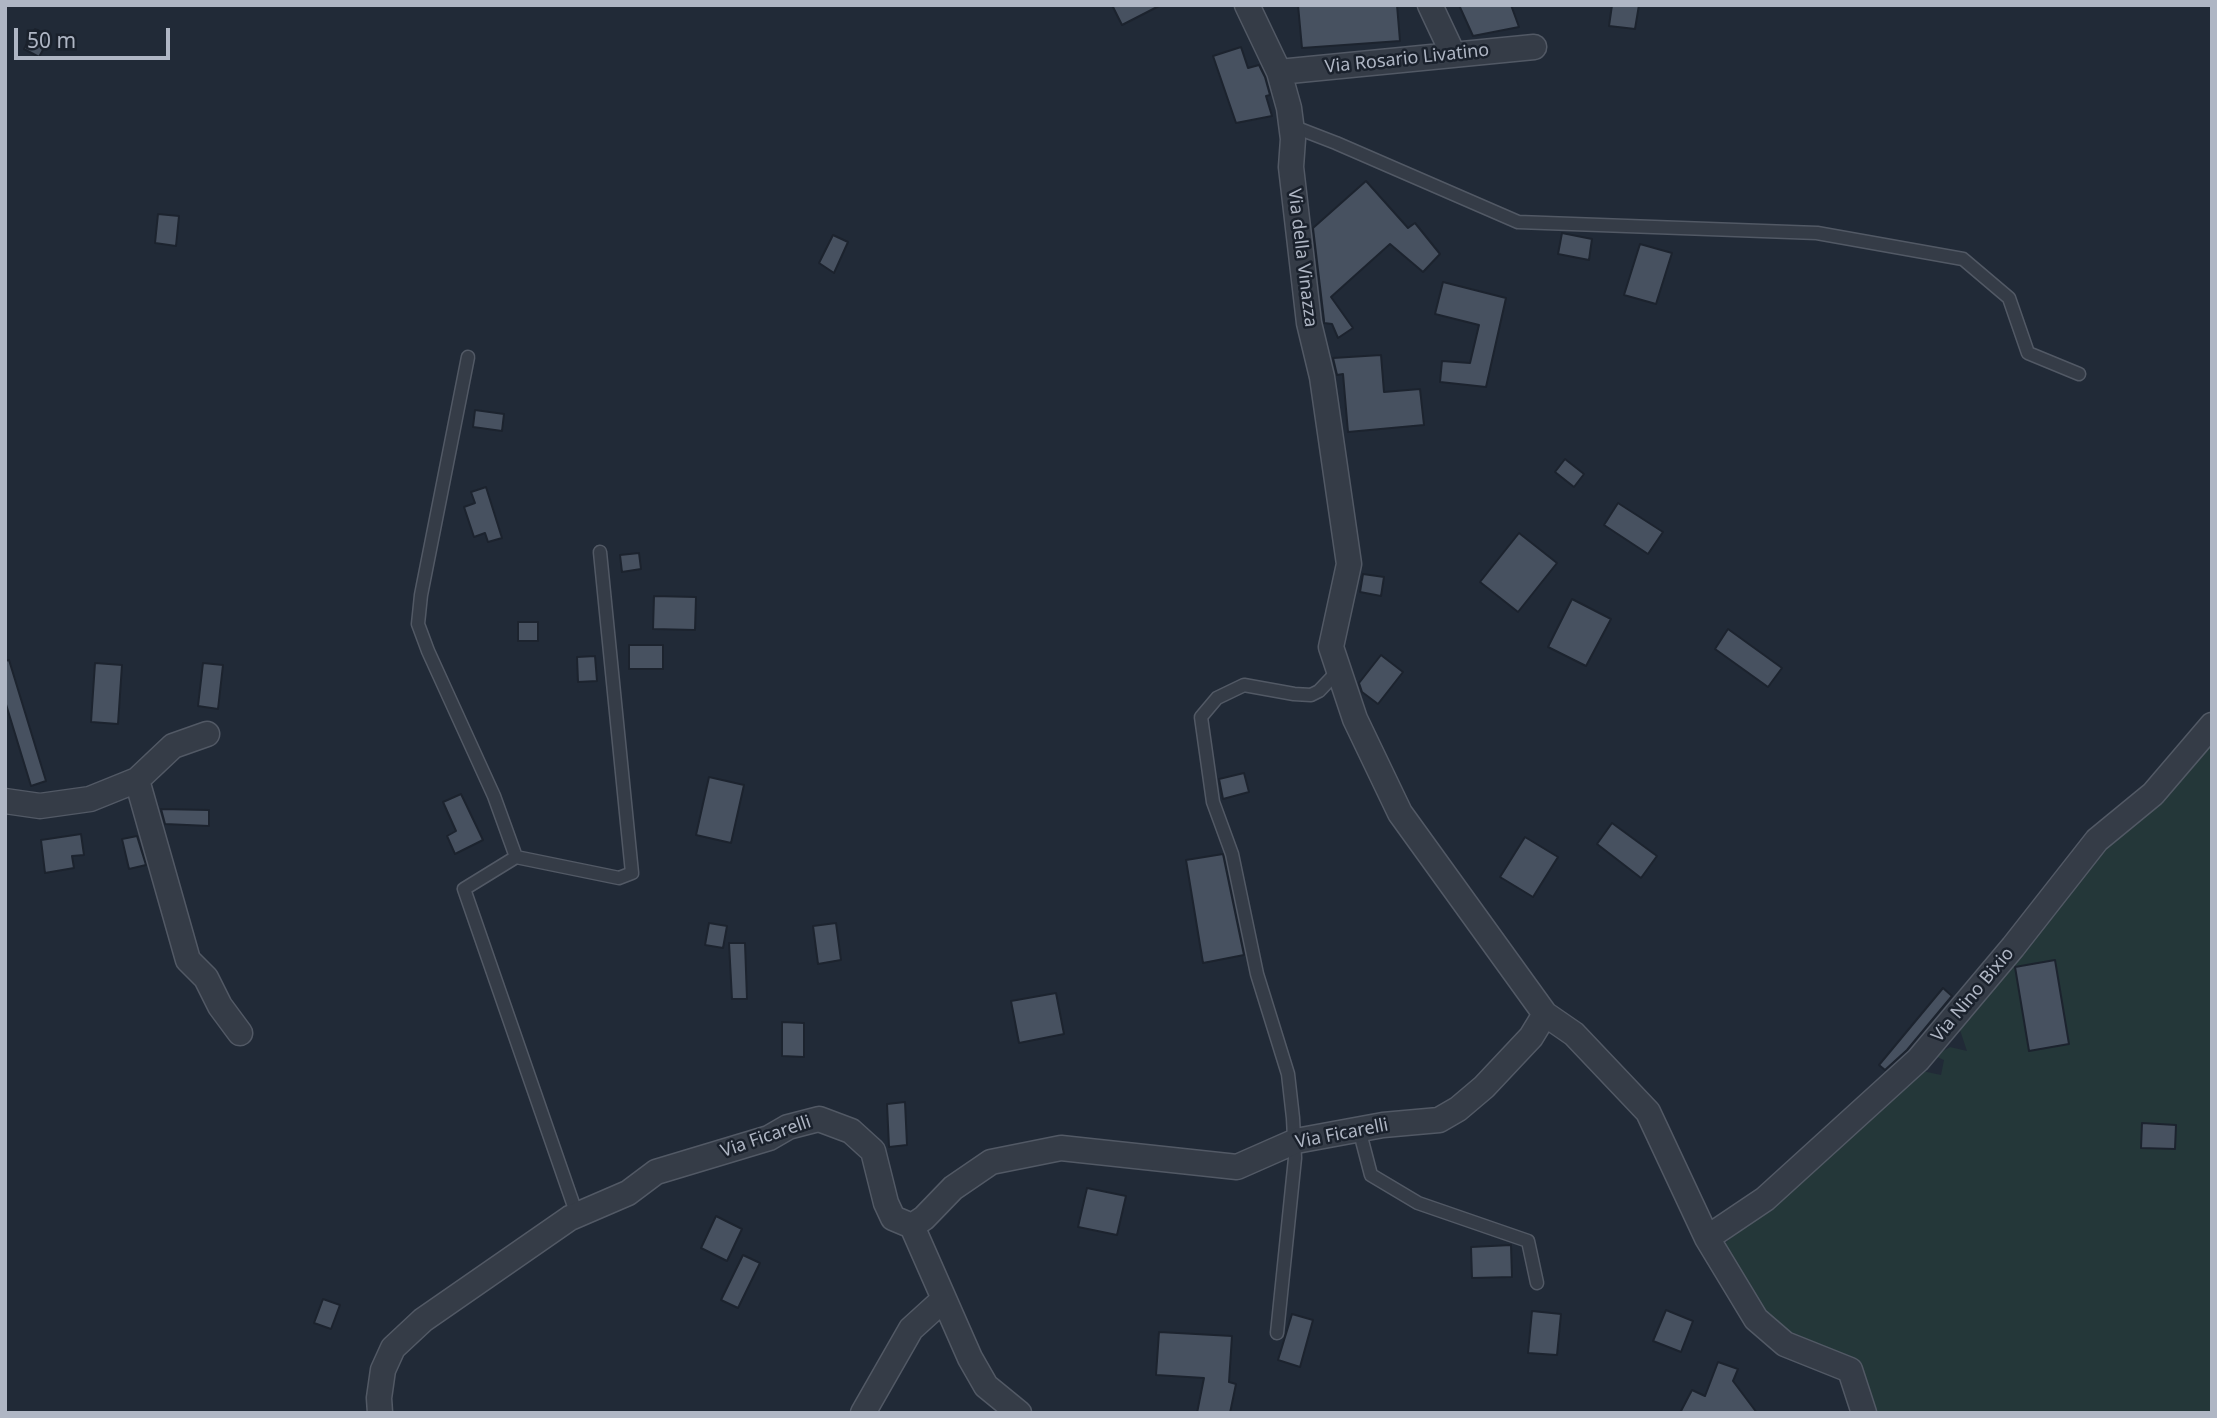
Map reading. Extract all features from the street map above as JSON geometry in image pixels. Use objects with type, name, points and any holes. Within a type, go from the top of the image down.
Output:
[{"type":"street","name":"Via della Vinazza","points":[[1247,5],[1279,72],[1289,108],[1292,133],[1291,167],[1309,323],[1322,377],[1349,564],[1331,647],[1355,719],[1400,813],[1545,1014],[1574,1034],[1648,1112],[1707,1238],[1756,1319],[1785,1343],[1850,1370],[1864,1413]]},
{"type":"street","points":[[1430,5],[1453,54]]},
{"type":"street","name":"Via Rosario Livatino","points":[[1279,72],[1534,47]]},
{"type":"street","name":"Via Nino Bixio","points":[[1707,1238],[1765,1199],[1918,1060],[2013,947],[2097,840],[2153,793],[2212,725]]},
{"type":"street","points":[[5,802],[40,806],[90,799],[137,780],[173,746],[206,734]]},
{"type":"street","points":[[137,780],[188,960],[206,978],[220,1006],[240,1033]]},
{"type":"street","name":"Via Ficarelli","points":[[380,1413],[383,1370],[393,1348],[423,1320],[577,1215],[628,1193],[656,1172],[769,1139],[788,1127],[819,1119],[851,1131],[873,1151],[886,1203],[893,1218],[912,1226],[924,1218],[953,1188],[991,1162],[1061,1148],[1237,1167],[1296,1141],[1359,1129],[1438,1120],[1458,1109],[1484,1087],[1521,1047],[1545,1014]]},
{"type":"street","points":[[912,1226],[970,1358],[986,1386],[1019,1413]]},
{"type":"street","points":[[863,1413],[911,1329],[944,1299]]},
{"type":"lane","points":[[1292,133],[1518,222],[1817,233],[1963,259],[2009,298],[2028,353],[2079,374]]},
{"type":"lane","points":[[468,357],[421,595],[418,624],[428,652],[494,796],[516,857]]},
{"type":"lane","points":[[577,1215],[464,889],[516,857],[619,878],[632,873],[600,552]]},
{"type":"lane","points":[[1277,1333],[1296,1141],[1288,1074],[1257,974],[1232,854],[1213,802],[1201,717],[1217,698],[1244,685],[1311,695],[1319,691],[1339,670]]},
{"type":"lane","points":[[1359,1129],[1371,1175],[1418,1203],[1528,1241],[1537,1283]]},
{"type":"shaded area","points":[[2212,737],[2212,1413],[1872,1413],[1869,1397],[1764,1315],[1724,1244],[1918,1070],[1941,1075],[1944,1060],[1935,1056],[1950,1047],[1967,1051],[1958,1024],[2100,846]]},
{"type":"building","points":[[1112,5],[1161,5],[1122,25]]},
{"type":"building","points":[[1298,5],[1397,5],[1400,41],[1302,48]]},
{"type":"building","points":[[1459,5],[1511,5],[1519,27],[1473,36]]},
{"type":"building","points":[[1612,5],[1639,5],[1635,29],[1609,26]]},
{"type":"building","points":[[35,29],[50,37],[39,57],[24,49]]},
{"type":"building","points":[[1241,47],[1248,68],[1259,65],[1265,77],[1270,95],[1266,96],[1272,116],[1236,123],[1213,56]]},
{"type":"building","points":[[1366,181],[1408,228],[1415,223],[1440,254],[1423,272],[1390,244],[1331,297],[1353,328],[1338,338],[1332,324],[1324,323],[1313,228]]},
{"type":"building","points":[[158,214],[179,216],[176,246],[155,243]]},
{"type":"building","points":[[1562,233],[1592,239],[1589,260],[1558,254]]},
{"type":"building","points":[[833,235],[848,242],[834,273],[819,263]]},
{"type":"building","points":[[1640,244],[1672,253],[1656,304],[1624,295]]},
{"type":"building","points":[[1443,282],[1506,298],[1486,387],[1440,382],[1442,361],[1470,363],[1479,325],[1435,314]]},
{"type":"building","points":[[1381,355],[1384,392],[1420,389],[1424,425],[1348,432],[1343,374],[1337,375],[1333,358]]},
{"type":"building","points":[[475,410],[504,414],[502,431],[473,427]]},
{"type":"building","points":[[1565,459],[1584,474],[1574,487],[1555,472]]},
{"type":"building","points":[[486,487],[502,538],[488,542],[485,533],[474,537],[464,507],[475,503],[471,492]]},
{"type":"building","points":[[1618,503],[1663,532],[1648,554],[1604,525]]},
{"type":"building","points":[[1519,533],[1557,563],[1518,612],[1480,582]]},
{"type":"building","points":[[639,553],[641,569],[622,572],[620,555]]},
{"type":"building","points":[[1363,574],[1384,577],[1381,596],[1360,592]]},
{"type":"building","points":[[654,596],[696,597],[695,630],[653,629]]},
{"type":"building","points":[[1572,599],[1611,619],[1586,666],[1548,647]]},
{"type":"building","points":[[518,622],[538,622],[538,641],[518,641]]},
{"type":"building","points":[[1728,629],[1782,668],[1768,687],[1715,649]]},
{"type":"building","points":[[629,645],[663,645],[663,669],[629,669]]},
{"type":"building","points":[[1381,655],[1403,672],[1378,704],[1362,692],[1359,683]]},
{"type":"building","points":[[595,656],[597,681],[578,682],[577,657]]},
{"type":"building","points":[[9,660],[46,781],[31,786],[5,701],[5,661]]},
{"type":"building","points":[[95,663],[122,665],[118,724],[91,722]]},
{"type":"building","points":[[203,663],[223,665],[218,709],[198,706]]},
{"type":"building","points":[[1244,773],[1249,792],[1223,799],[1219,779]]},
{"type":"building","points":[[709,777],[744,785],[731,843],[696,835]]},
{"type":"building","points":[[461,794],[483,840],[455,854],[447,836],[456,831],[443,802]]},
{"type":"building","points":[[161,809],[209,810],[209,826],[165,824]]},
{"type":"building","points":[[1612,823],[1657,856],[1641,878],[1597,844]]},
{"type":"building","points":[[81,834],[84,855],[72,856],[74,868],[45,873],[41,840]]},
{"type":"building","points":[[137,836],[146,865],[129,869],[122,839]]},
{"type":"building","points":[[1525,837],[1558,857],[1533,897],[1500,877]]},
{"type":"building","points":[[1223,854],[1244,955],[1203,963],[1186,860]]},
{"type":"building","points":[[709,923],[727,926],[723,948],[705,945]]},
{"type":"building","points":[[836,923],[841,960],[818,964],[813,926]]},
{"type":"building","points":[[729,943],[745,943],[747,999],[732,999]]},
{"type":"building","points":[[2055,960],[2069,1044],[2029,1051],[2015,967]]},
{"type":"building","points":[[1943,988],[1952,996],[1907,1050],[1885,1070],[1879,1065]]},
{"type":"building","points":[[1056,993],[1064,1034],[1019,1043],[1011,1001]]},
{"type":"building","points":[[782,1022],[804,1023],[804,1057],[782,1056]]},
{"type":"building","points":[[905,1102],[907,1145],[889,1147],[887,1104]]},
{"type":"building","points":[[2142,1123],[2176,1125],[2175,1149],[2141,1148]]},
{"type":"building","points":[[1087,1188],[1126,1196],[1117,1235],[1078,1227]]},
{"type":"building","points":[[716,1216],[742,1229],[727,1261],[701,1248]]},
{"type":"building","points":[[1511,1245],[1512,1277],[1472,1278],[1471,1247]]},
{"type":"building","points":[[743,1255],[760,1263],[738,1308],[721,1300]]},
{"type":"building","points":[[323,1299],[340,1305],[331,1329],[314,1323]]},
{"type":"building","points":[[1666,1310],[1693,1321],[1681,1352],[1653,1341]]},
{"type":"building","points":[[1532,1311],[1561,1314],[1557,1355],[1528,1353]]},
{"type":"building","points":[[1292,1314],[1313,1320],[1300,1367],[1278,1360]]},
{"type":"building","points":[[1159,1332],[1232,1336],[1229,1382],[1236,1384],[1230,1413],[1197,1413],[1204,1378],[1156,1375]]},
{"type":"building","points":[[1718,1362],[1738,1369],[1733,1381],[1757,1413],[1680,1413],[1692,1390],[1705,1396]]}]
